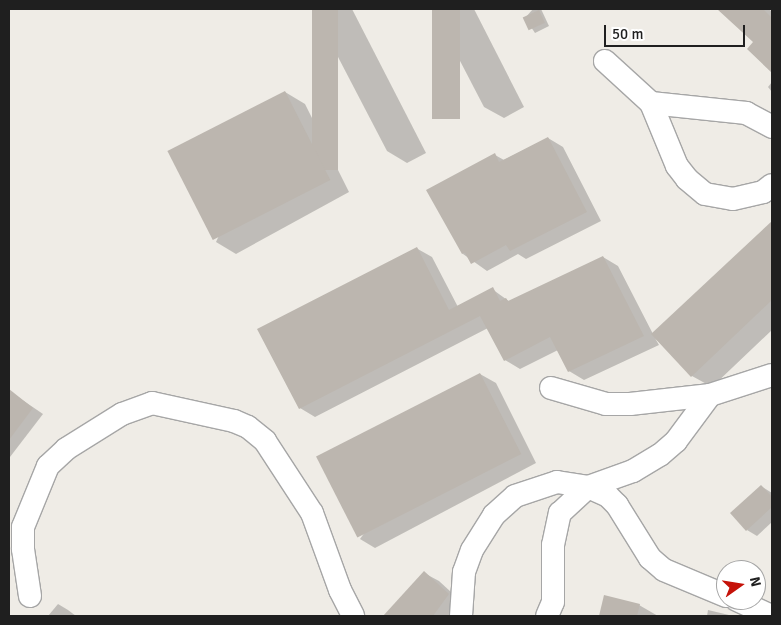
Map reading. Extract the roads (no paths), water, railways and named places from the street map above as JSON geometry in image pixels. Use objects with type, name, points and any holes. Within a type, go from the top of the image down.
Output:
[{"type":"street","points":[[604,61],[651,103],[677,166],[686,179],[706,194],[733,199],[764,192],[772,185]]},
{"type":"street","points":[[651,103],[746,113],[772,127]]},
{"type":"street","points":[[551,388],[606,404],[710,395],[772,375]]},
{"type":"street","points":[[547,616],[553,602],[553,545],[560,513],[588,487],[633,470],[660,455],[676,441],[710,395]]},
{"type":"street","points":[[30,596],[23,550],[23,527],[48,466],[66,448],[122,414],[152,403],[234,421],[248,427],[265,442],[297,486],[312,513],[340,590],[353,616]]},
{"type":"street","points":[[461,616],[464,572],[472,550],[494,515],[515,496],[534,488],[557,482],[588,487],[608,496],[617,505],[650,558],[664,570],[716,592]]},
{"type":"street","points":[[759,610],[772,616]]}]
